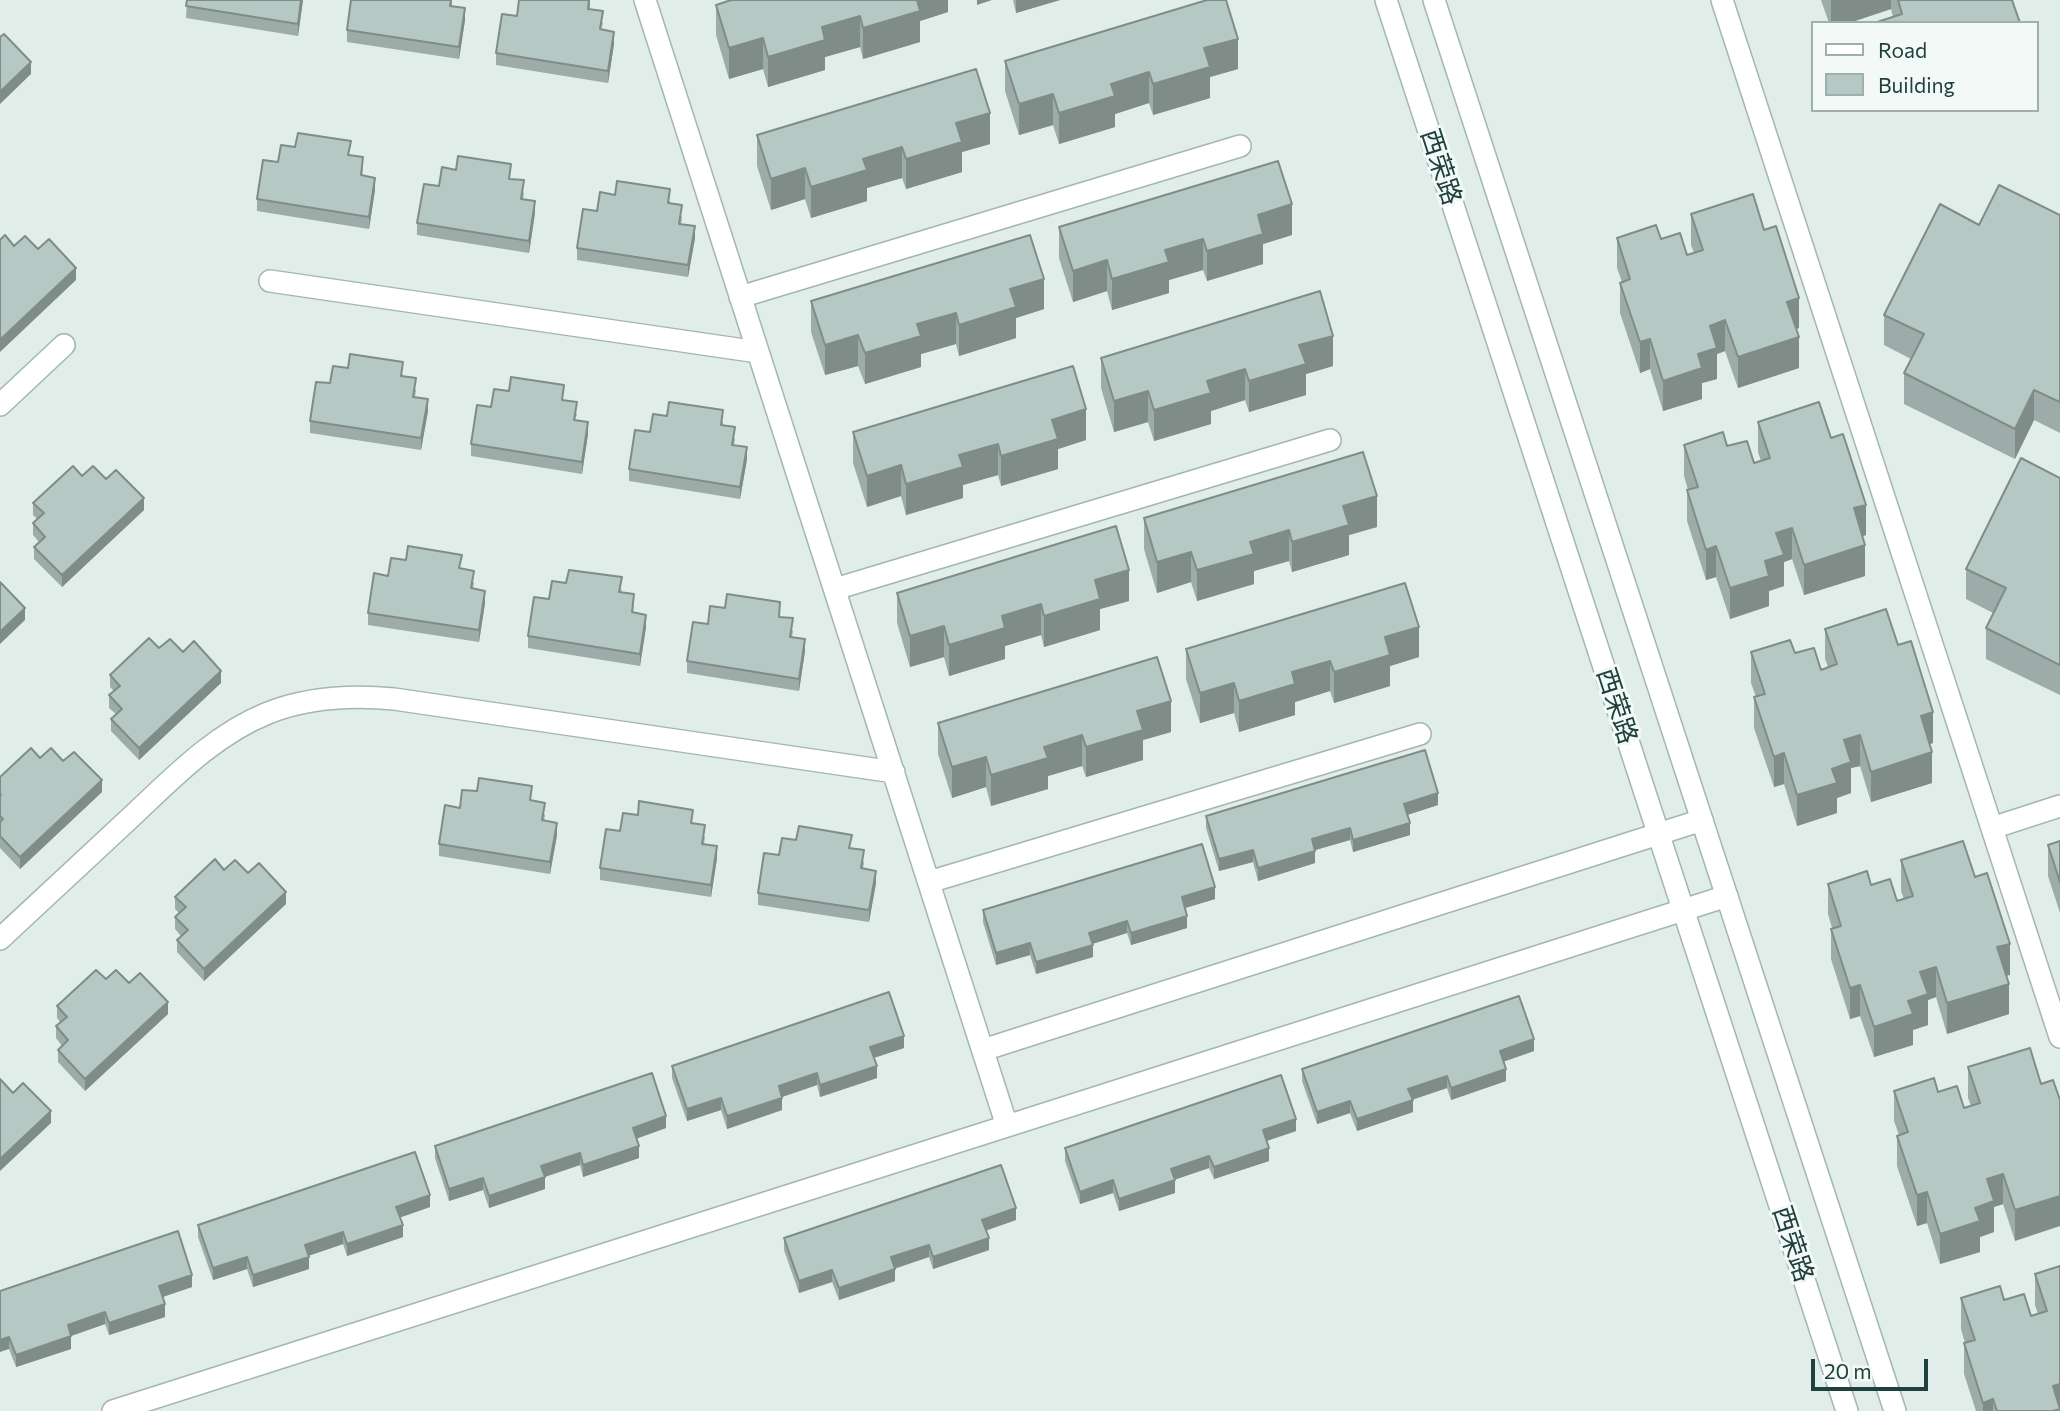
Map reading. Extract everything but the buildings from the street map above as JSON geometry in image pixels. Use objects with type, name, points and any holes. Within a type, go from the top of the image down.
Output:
[{"type":"street","points":[[646,0],[1007,1126]]},
{"type":"street","name":"西荣路","points":[[1386,0],[1847,1411]]},
{"type":"street","name":"西荣路","points":[[1434,0],[1895,1411]]},
{"type":"street","points":[[1722,0],[1992,828],[2056,1014],[2060,1037]]},
{"type":"street","points":[[740,297],[1240,146]]},
{"type":"street","points":[[270,281],[758,352]]},
{"type":"street","points":[[0,405],[64,345]]},
{"type":"street","points":[[835,589],[1330,440]]},
{"type":"street","points":[[0,939],[213,743],[240,726],[299,703],[352,697],[394,699],[894,772]]},
{"type":"street","points":[[929,882],[1420,734]]},
{"type":"street","points":[[1992,828],[2060,806]]},
{"type":"street","points":[[983,1050],[1702,820]]},
{"type":"street","points":[[113,1411],[1727,896]]}]
